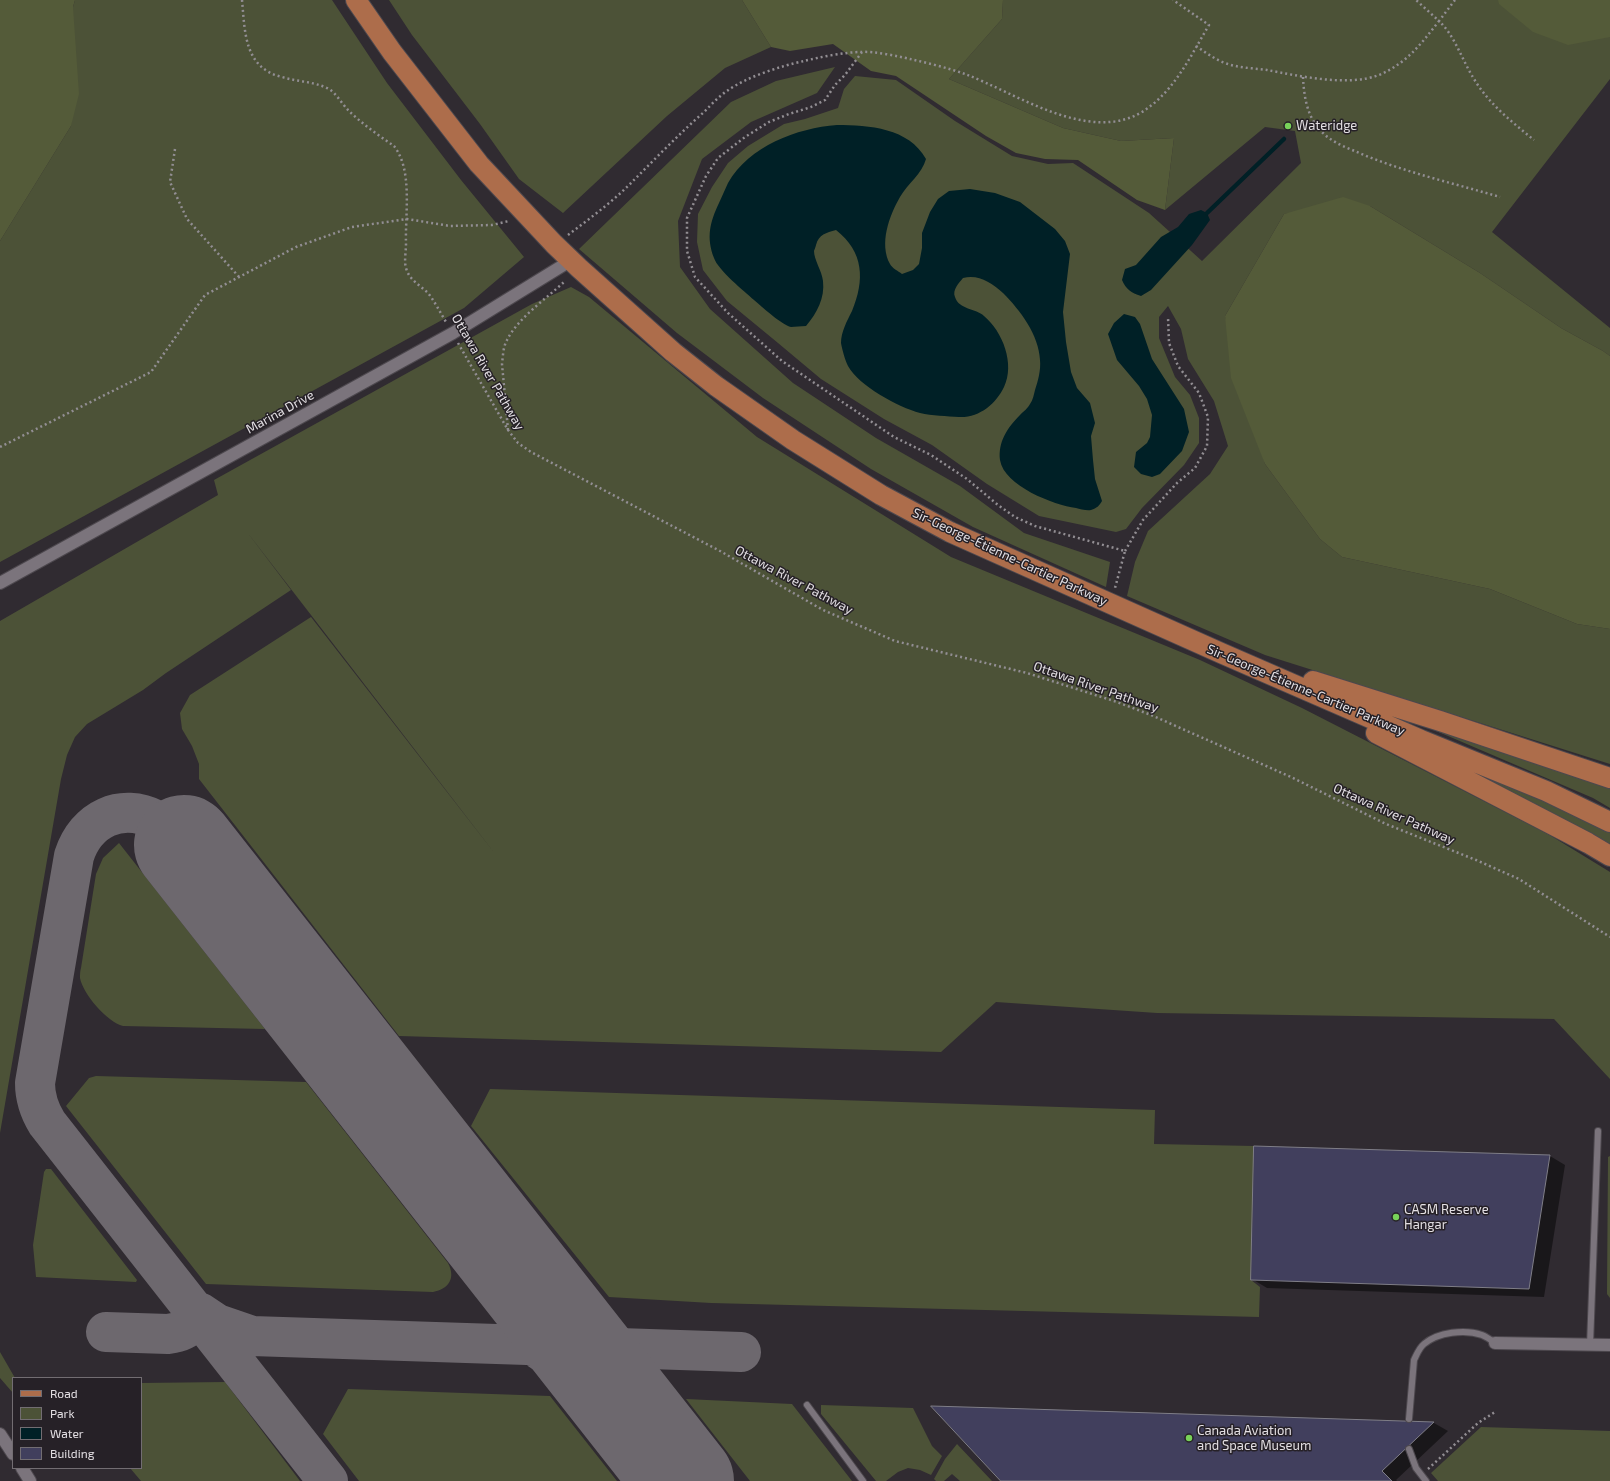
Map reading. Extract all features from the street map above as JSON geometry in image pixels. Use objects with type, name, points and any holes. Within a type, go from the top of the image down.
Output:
[{"type":"main road","name":"Sir-George-Étienne-Cartier Parkway","points":[[356,0],[392,52],[455,134],[479,164],[526,216],[575,264],[673,352],[727,394],[792,440],[881,495],[919,516],[1012,561],[1414,737],[1546,791],[1610,822]]},
{"type":"main road","points":[[1221,653],[1432,719],[1610,778]]},
{"type":"main road","points":[[1221,653],[1581,839],[1610,856]]},
{"type":"street","name":"Marina Drive","points":[[0,583],[575,264]]},
{"type":"street","points":[[1496,1343],[1610,1345]]},
{"type":"street","points":[[0,1434],[12,1452]]},
{"type":"street","points":[[23,1469],[30,1481]]},
{"type":"lane","points":[[1590,1344],[1598,1132]]},
{"type":"lane","points":[[1409,1419],[1413,1364],[1418,1351],[1423,1344],[1438,1336],[1461,1333],[1481,1335],[1496,1343]]},
{"type":"lane","points":[[807,1405],[864,1481]]},
{"type":"lane","points":[[1409,1449],[1412,1459],[1426,1481]]},
{"type":"path","name":"Ottawa River Pathway","points":[[242,0],[246,39],[255,61],[265,72],[282,78],[307,81],[330,90],[348,110],[394,146],[398,152],[402,159],[405,182],[406,267],[408,273],[412,280],[427,292],[435,303],[479,382],[508,430],[518,443],[532,452],[720,551],[823,610],[895,641],[1027,673],[1117,702],[1151,715],[1291,777],[1386,824],[1519,879],[1610,937]]},
{"type":"path","points":[[554,244],[593,216],[628,186],[677,136],[727,91],[764,72],[805,61],[862,52],[910,59],[965,74],[1030,104],[1084,121],[1103,123],[1123,121],[1141,112],[1158,100],[1174,83],[1209,26],[1173,0]]},
{"type":"path","points":[[1416,0],[1449,32],[1466,66],[1484,94],[1495,107],[1534,140]]},
{"type":"path","points":[[1196,46],[1225,63],[1303,77],[1351,80],[1378,75],[1399,64],[1416,51],[1455,0]]},
{"type":"path","points":[[862,52],[845,75],[835,85],[825,100],[811,107],[769,122],[745,137],[718,158],[706,176],[687,218],[687,251],[695,277],[728,313],[782,361],[894,437],[931,455],[967,479],[1015,517],[1035,526],[1125,551]]},
{"type":"path","points":[[1303,77],[1304,98],[1312,118],[1322,133],[1340,145],[1379,162],[1500,197]]},
{"type":"path","points":[[175,149],[170,182],[187,218],[240,278]]},
{"type":"path","points":[[0,447],[150,372],[205,295],[240,278],[296,247],[352,227],[406,218],[450,226],[485,226],[526,216]]},
{"type":"path","points":[[508,430],[502,364],[507,340],[524,319],[575,264]]},
{"type":"path","points":[[1111,604],[1125,551],[1143,520],[1177,483],[1195,468],[1208,446],[1208,417],[1199,394],[1178,366],[1169,343],[1168,318]]},
{"type":"path","points":[[1421,1475],[1478,1423],[1495,1412]]},
{"type":"green space","points":[[0,0],[75,0],[73,7],[79,94],[71,126],[0,241]]},
{"type":"green space","points":[[75,0],[332,0],[387,83],[461,180],[524,257],[464,308],[0,562],[0,241],[71,126],[73,7]]},
{"type":"green space","points":[[389,0],[742,0],[771,47],[725,68],[667,116],[563,213],[519,179],[480,124],[412,35]]},
{"type":"green space","points":[[742,0],[1003,0],[1002,19],[949,79],[1063,128],[1121,141],[1174,138],[1165,210],[1137,200],[1078,160],[1045,159],[1016,153],[986,136],[896,76],[871,71],[833,44],[790,51],[771,47]]},
{"type":"green space","points":[[1003,0],[1610,0],[1610,79],[1492,232],[1610,328],[1610,356],[1561,328],[1480,273],[1370,206],[1284,214],[1225,316],[1265,464],[1320,539],[1342,557],[1490,589],[1577,624],[1610,629],[1610,764],[1265,655],[1127,596],[1135,562],[1148,531],[1210,474],[1228,446],[1214,401],[1188,359],[1181,329],[1168,306],[1159,317],[1159,338],[1175,377],[1190,395],[1199,418],[1199,443],[1184,465],[1142,508],[1126,529],[1116,532],[1039,516],[987,484],[932,445],[884,419],[821,379],[727,301],[703,270],[697,242],[698,214],[712,187],[728,163],[748,146],[784,124],[838,108],[844,89],[855,76],[896,80],[955,121],[1012,156],[1048,164],[1073,163],[1149,213],[1202,261],[1301,163],[1295,131],[1265,127],[1165,210],[1174,138],[1121,141],[1063,128],[949,79],[1002,19]]},
{"type":"green space","points":[[1498,0],[1610,0],[1610,37],[1568,45],[1533,32],[1499,4]]},
{"type":"green space","points":[[835,67],[817,93],[751,122],[702,159],[678,221],[680,267],[710,309],[793,383],[876,438],[960,486],[1024,533],[1110,562],[1106,587],[973,527],[871,469],[763,398],[677,333],[579,249],[731,102],[776,81]]},
{"type":"green space","points":[[1343,197],[1370,206],[1480,273],[1561,328],[1610,356],[1610,629],[1577,624],[1490,589],[1342,557],[1320,539],[1265,464],[1231,378],[1225,316],[1284,214]]},
{"type":"green space","points":[[571,287],[589,297],[757,437],[951,557],[1200,660],[1302,708],[1548,834],[1610,872],[1610,1079],[1554,1019],[1157,1013],[996,1002],[941,1052],[399,1036],[199,779],[199,764],[192,746],[182,729],[180,713],[190,695],[311,617],[496,855],[247,532],[291,590],[166,673],[143,690],[87,724],[75,737],[67,755],[61,779],[0,1133],[0,621],[218,495],[214,480],[532,304]]},
{"type":"green space","points":[[1431,726],[1610,786],[1610,808],[1593,798],[1434,730]]},
{"type":"green space","points":[[1473,769],[1610,831],[1610,848],[1472,774]]},
{"type":"green space","points":[[119,843],[265,1029],[123,1026],[110,1019],[91,999],[82,984],[80,974],[96,874],[103,858]]},
{"type":"green space","points":[[96,1076],[306,1082],[448,1263],[451,1273],[450,1282],[439,1291],[433,1292],[206,1284],[66,1106],[89,1078]]},
{"type":"green space","points":[[490,1089],[1155,1110],[1154,1144],[1254,1146],[1251,1280],[1260,1287],[1259,1317],[711,1303],[609,1297],[471,1126]]},
{"type":"green space","points":[[1610,1156],[1610,1298],[1607,1294],[1608,1157]]},
{"type":"green space","points":[[46,1169],[51,1169],[137,1280],[136,1282],[36,1277],[33,1245],[44,1172]]},
{"type":"green space","points":[[0,1352],[14,1377],[12,1377],[12,1392],[0,1378]]},
{"type":"green space","points":[[225,1382],[300,1481],[141,1481],[131,1469],[142,1469],[142,1383]]},
{"type":"green space","points":[[348,1389],[550,1396],[617,1481],[359,1481],[323,1434]]},
{"type":"green space","points":[[686,1399],[792,1404],[852,1481],[750,1481]]},
{"type":"green space","points":[[821,1405],[913,1408],[932,1446],[942,1456],[931,1475],[920,1470],[908,1468],[898,1472],[886,1481],[876,1481],[821,1414]]},
{"type":"green space","points":[[1481,1427],[1610,1431],[1610,1481],[1438,1481],[1431,1473]]},
{"type":"green space","points":[[957,1444],[992,1481],[960,1481],[952,1474],[944,1481],[936,1481],[934,1479],[945,1459]]},
{"type":"water","points":[[837,125],[862,126],[887,130],[909,141],[919,149],[926,159],[918,174],[900,197],[889,221],[885,239],[885,248],[891,265],[902,274],[913,270],[919,264],[922,248],[922,233],[930,212],[938,199],[949,191],[970,189],[995,193],[1020,202],[1055,229],[1065,241],[1070,254],[1063,312],[1066,342],[1071,372],[1077,388],[1090,403],[1095,423],[1091,436],[1095,479],[1102,501],[1099,506],[1091,510],[1084,510],[1055,503],[1031,493],[1020,486],[1010,478],[1004,469],[1000,460],[1000,447],[1007,430],[1032,401],[1039,375],[1040,360],[1036,341],[1028,324],[1003,293],[989,282],[974,277],[963,278],[956,287],[954,294],[957,301],[964,307],[981,313],[991,323],[1002,339],[1008,359],[1007,378],[1004,387],[992,404],[980,412],[966,417],[940,416],[920,413],[890,401],[861,381],[853,374],[848,366],[842,348],[841,339],[856,300],[860,278],[857,257],[845,239],[836,230],[826,233],[817,241],[814,251],[823,281],[823,293],[817,311],[806,326],[791,327],[777,319],[732,280],[716,263],[710,243],[711,223],[728,183],[737,170],[761,149],[775,141],[806,130]]},
{"type":"water","points":[[1201,210],[1207,213],[1210,220],[1192,245],[1151,290],[1141,296],[1134,294],[1129,290],[1122,280],[1125,269],[1136,265],[1161,237],[1178,227],[1189,214]]},
{"type":"water","points":[[1124,314],[1135,317],[1140,324],[1152,359],[1184,409],[1189,432],[1182,451],[1160,474],[1152,477],[1141,474],[1134,467],[1136,452],[1147,443],[1150,437],[1152,415],[1147,399],[1139,386],[1117,360],[1108,334],[1114,323]]},
{"type":"building","name":"CASM Reserve Hangar","points":[[1254,1146],[1550,1155],[1529,1289],[1251,1280]]},
{"type":"building","name":"Canada Aviation and Space Museum","points":[[931,1406],[1434,1422],[1382,1471],[1392,1481],[1001,1481]]},
{"type":"waterway","points":[[1207,213],[1284,139]]},
{"type":"taxiway","points":[[184,845],[168,828],[160,822],[143,815],[130,813],[106,817],[87,832],[80,843],[74,856],[35,1083],[37,1099],[47,1123],[328,1481]]},
{"type":"taxiway","points":[[106,1332],[168,1334],[181,1331],[186,1328],[191,1321],[192,1316],[188,1303]]},
{"type":"taxiway","points":[[199,1312],[217,1324],[252,1336],[741,1352]]},
{"type":"taxiway","points":[[554,1315],[589,1340],[605,1346]]},
{"type":"taxiway","points":[[541,1351],[574,1365],[603,1386],[621,1402]]},
{"type":"runway","points":[[184,845],[684,1481]]},
{"type":"place","name":"Wateridge","points":[[1288,126]]},
{"type":"place","name":"CASM Reserve Hangar","points":[[1396,1217]]},
{"type":"place","name":"Canada Aviation and Space Museum","points":[[1189,1438]]}]
